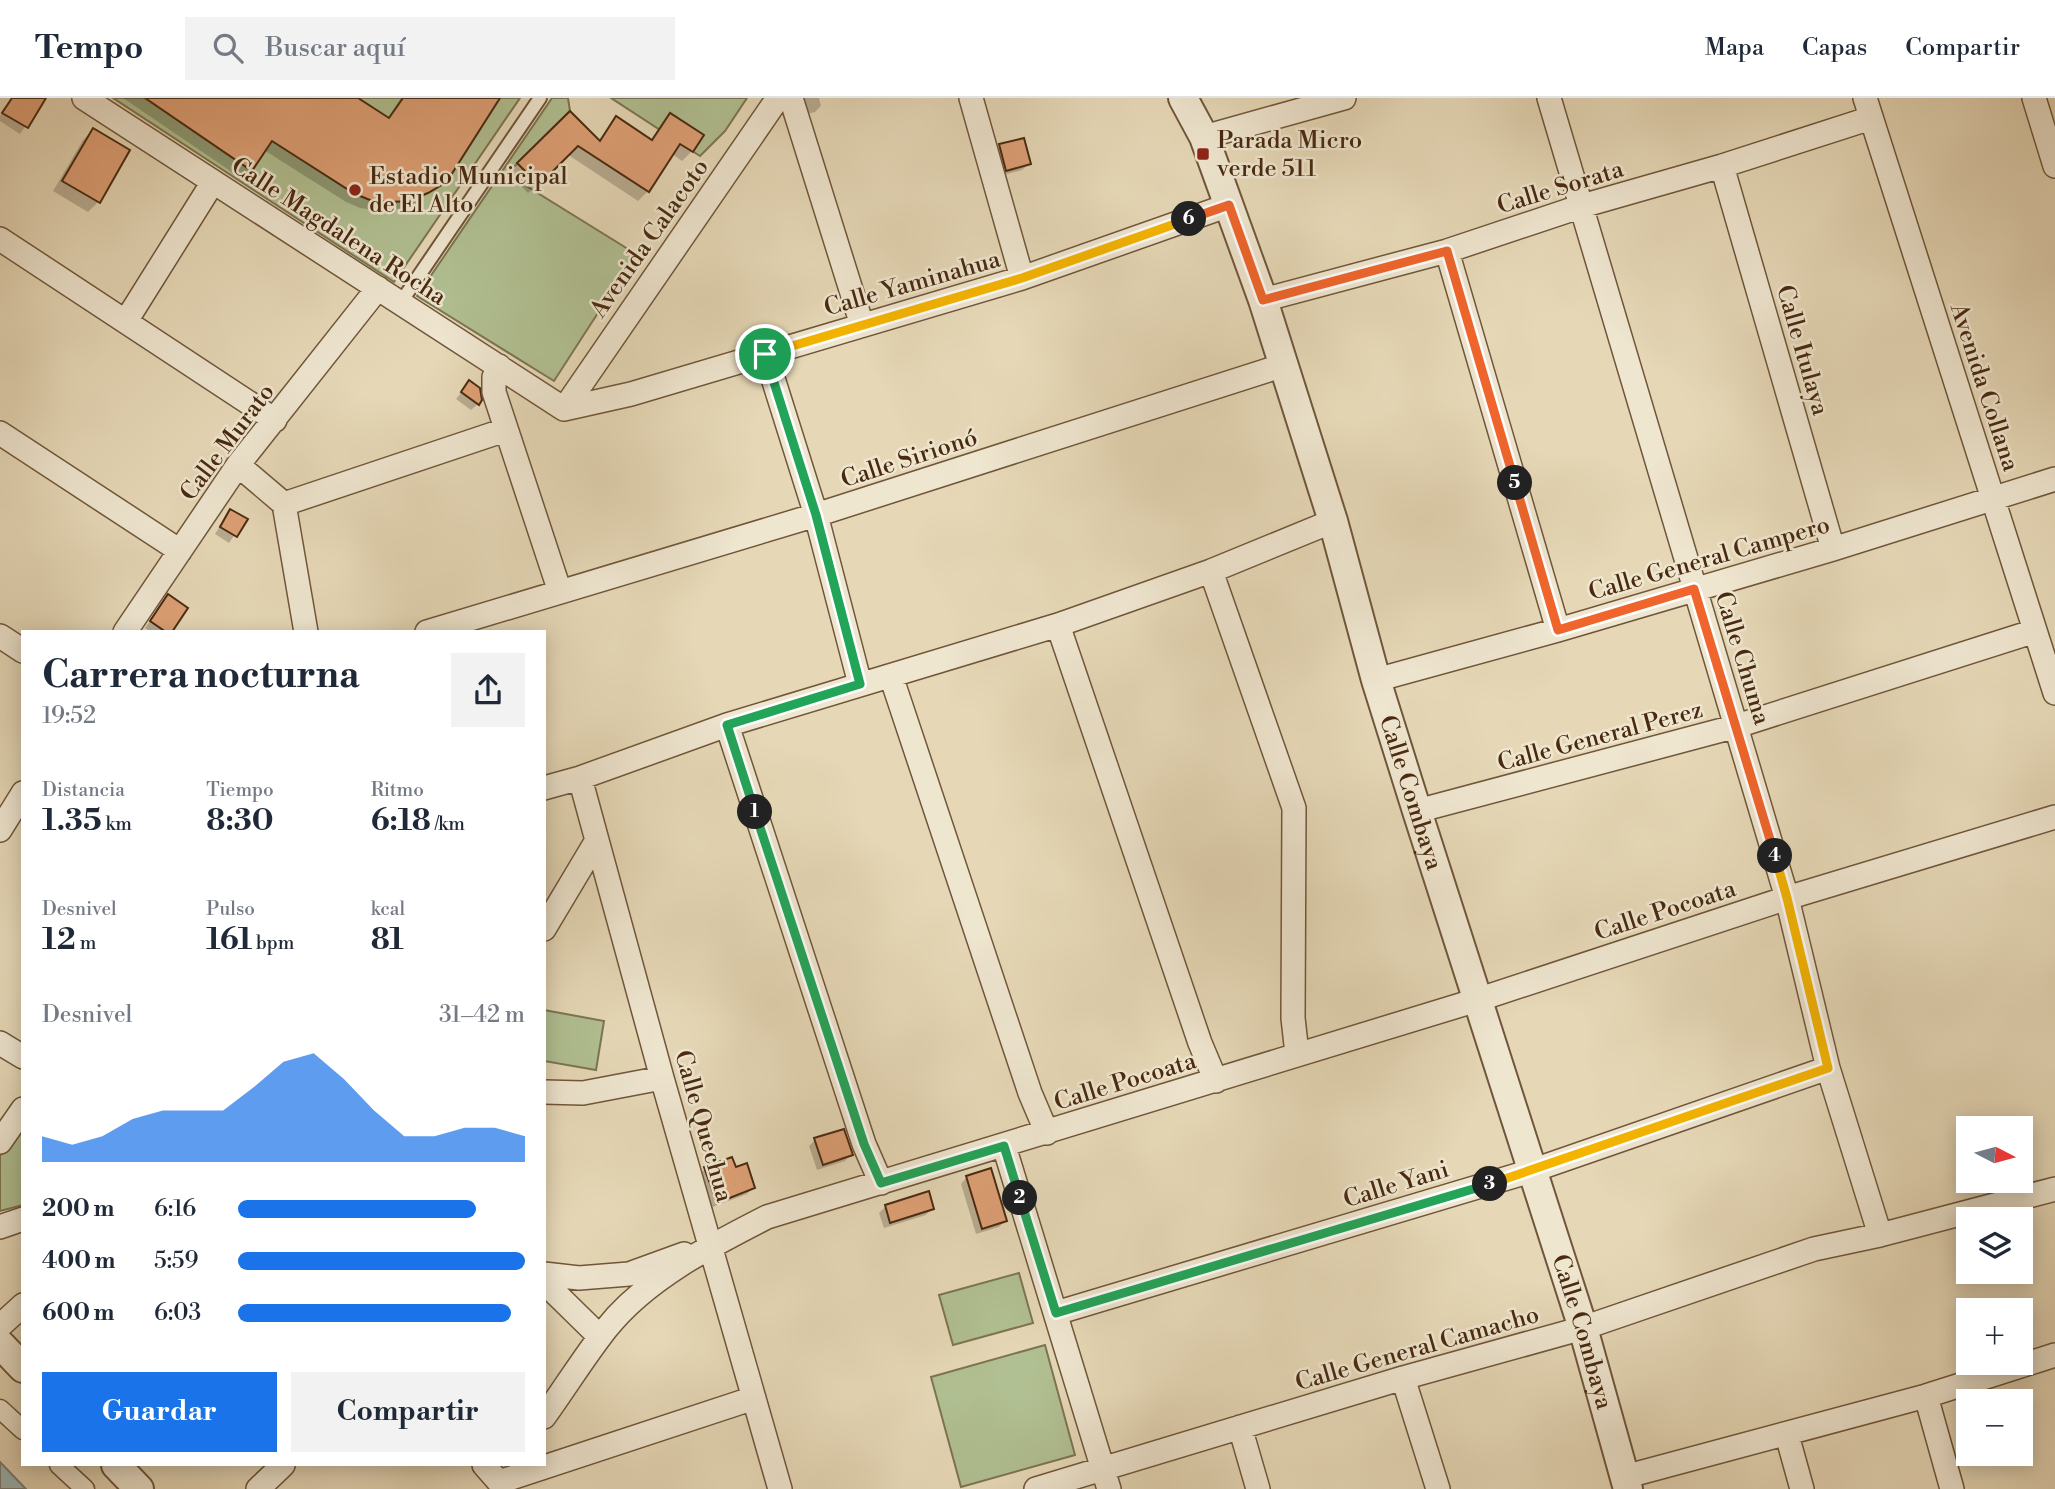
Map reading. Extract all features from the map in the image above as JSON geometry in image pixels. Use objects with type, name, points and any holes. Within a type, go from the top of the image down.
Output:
[{"type":"street","name":"Calle Magdalena Rocha","points":[[84,98],[564,409]]},
{"type":"street","name":"Avenida Calacoto","points":[[564,409],[778,98]]},
{"type":"street","points":[[791,98],[862,325]]},
{"type":"street","points":[[971,98],[1022,278]]},
{"type":"street","name":"Calle Combaya","points":[[1183,98],[1204,137],[1284,365],[1333,521],[1376,680],[1583,1328],[1626,1483]]},
{"type":"street","points":[[1204,137],[1344,98]]},
{"type":"street","name":"Calle Chuma","points":[[1549,98],[1737,726],[1787,898],[1828,1068],[1880,1235]]},
{"type":"street","points":[[2035,98],[2055,166]]},
{"type":"street","name":"Calle Sorata","points":[[1263,300],[1447,251],[1582,206],[1722,166],[1868,108]]},
{"type":"street","name":"Avenida Collana","points":[[1868,108],[2054,685]]},
{"type":"street","name":"Calle Itulaya","points":[[1722,166],[1833,549]]},
{"type":"street","points":[[126,321],[213,182]]},
{"type":"street","name":"Calle Yaminahua","points":[[564,409],[631,394],[1022,278],[1229,205]]},
{"type":"street","points":[[0,239],[275,419]]},
{"type":"street","points":[[1447,251],[1558,630]]},
{"type":"street","name":"Calle Murato","points":[[126,630],[238,465],[378,288]]},
{"type":"street","points":[[765,354],[816,515],[860,684]]},
{"type":"street","name":"Calle Sirionó","points":[[434,630],[816,515],[1284,365]]},
{"type":"street","points":[[499,366],[494,377],[494,392],[560,592]]},
{"type":"street","points":[[284,504],[505,430]]},
{"type":"street","points":[[0,433],[180,551]]},
{"type":"street","points":[[238,465],[284,504],[306,630]]},
{"type":"street","name":"Calle General Campero","points":[[1376,680],[1833,549],[2055,479]]},
{"type":"street","points":[[546,787],[580,778],[727,725],[1058,625],[1212,571],[1333,521]]},
{"type":"street","points":[[1212,571],[1294,808],[1293,1018],[1297,1054]]},
{"type":"street","points":[[1058,625],[1200,1043],[1216,1081]]},
{"type":"street","name":"Calle General Perez","points":[[1417,811],[1737,726],[2035,631]]},
{"type":"street","points":[[0,636],[21,650]]},
{"type":"street","points":[[891,676],[1030,1093],[1046,1133]]},
{"type":"street","points":[[727,725],[864,1144],[881,1183]]},
{"type":"street","name":"Calle Quechua","points":[[580,778],[662,1078],[780,1489]]},
{"type":"street","points":[[0,830],[21,796]]},
{"type":"street","name":"Calle Pocoata","points":[[546,1414],[600,1336],[642,1293],[711,1245],[767,1217],[1477,1000],[1787,898],[2055,817]]},
{"type":"street","points":[[546,926],[596,842]]},
{"type":"street","points":[[0,1043],[21,1056]]},
{"type":"street","name":"Calle Yani","points":[[1056,1313],[1531,1171],[1828,1068]]},
{"type":"street","points":[[546,1092],[583,1093],[662,1078]]},
{"type":"street","points":[[0,1142],[21,1112]]},
{"type":"street","points":[[1004,1146],[1106,1479]]},
{"type":"street","name":"Calle General Camacho","points":[[1036,1489],[1106,1479],[1240,1427],[1583,1328],[1814,1249],[1880,1235],[2055,1189]]},
{"type":"street","points":[[0,1227],[21,1220]]},
{"type":"street","points":[[546,1275],[579,1278],[629,1273],[711,1245]]},
{"type":"street","points":[[546,1284],[600,1336]]},
{"type":"street","points":[[0,1326],[21,1307]]},
{"type":"street","points":[[0,1344],[21,1365]]},
{"type":"street","points":[[1626,1483],[1926,1396],[2055,1355]]},
{"type":"street","points":[[1403,1378],[1438,1489]]},
{"type":"street","points":[[1926,1396],[1952,1489]]},
{"type":"street","points":[[546,1460],[754,1398]]},
{"type":"street","points":[[0,1409],[21,1428]]},
{"type":"street","points":[[1240,1427],[1258,1489]]},
{"type":"street","points":[[1787,1435],[1802,1489]]},
{"type":"street","points":[[60,1466],[85,1489]]},
{"type":"street","points":[[117,1466],[139,1489]]},
{"type":"street","points":[[258,1489],[282,1466]]},
{"type":"street","points":[[497,1475],[527,1466]]},
{"type":"lane","points":[[401,302],[540,98]]},
{"type":"green space","name":"Estadio Municipal de El Alto","points":[[113,98],[520,98],[394,282]]},
{"type":"green space","points":[[552,98],[568,98],[570,111],[507,174],[636,254],[554,381],[417,296]]},
{"type":"green space","points":[[611,98],[747,98],[725,131],[700,156]]},
{"type":"green space","points":[[546,1010],[604,1021],[596,1070],[546,1061]]},
{"type":"green space","points":[[21,1126],[21,1206],[0,1211],[0,1156]]},
{"type":"green space","points":[[1019,1273],[1033,1323],[953,1345],[939,1295]]},
{"type":"green space","points":[[1045,1345],[1075,1455],[961,1487],[931,1377]]},
{"type":"water","points":[[0,1462],[26,1489],[0,1489]]},
{"type":"building","points":[[12,98],[46,98],[28,128],[2,113]]},
{"type":"building","points":[[145,98],[358,98],[389,118],[403,98],[500,98],[451,175],[440,186],[408,201],[390,202],[370,200],[355,194],[272,141],[252,171]]},
{"type":"building","points":[[570,111],[600,141],[616,116],[652,140],[670,113],[704,135],[693,152],[680,144],[649,192],[578,146],[539,185],[517,163]]},
{"type":"building","points":[[93,128],[130,150],[100,203],[62,181]]},
{"type":"building","points":[[1024,138],[1031,164],[1006,171],[999,144]]},
{"type":"building","points":[[469,380],[480,388],[482,400],[479,405],[461,392]]},
{"type":"building","points":[[230,509],[248,519],[237,537],[220,527]]},
{"type":"building","points":[[168,594],[188,608],[173,630],[163,630],[150,621]]},
{"type":"building","points":[[844,1129],[853,1155],[823,1165],[814,1138]]},
{"type":"building","points":[[732,1157],[736,1167],[747,1163],[755,1188],[717,1203],[704,1167]]},
{"type":"building","points":[[991,1168],[1007,1221],[982,1229],[966,1176]]},
{"type":"building","points":[[929,1191],[934,1209],[890,1223],[885,1205]]},
{"type":"place","name":"Parada Micro verde 511","points":[[1203,154]]},
{"type":"place","name":"Estadio Municipal de El Alto","points":[[355,190]]},
{"type":"route","points":[[1229,205],[1263,300],[1447,251],[1558,630],[1694,589],[1787,898],[1828,1068],[1531,1171],[1056,1313],[1004,1146],[881,1183],[864,1144],[727,725],[860,684],[816,515],[765,354],[1022,278],[1229,205]]}]
